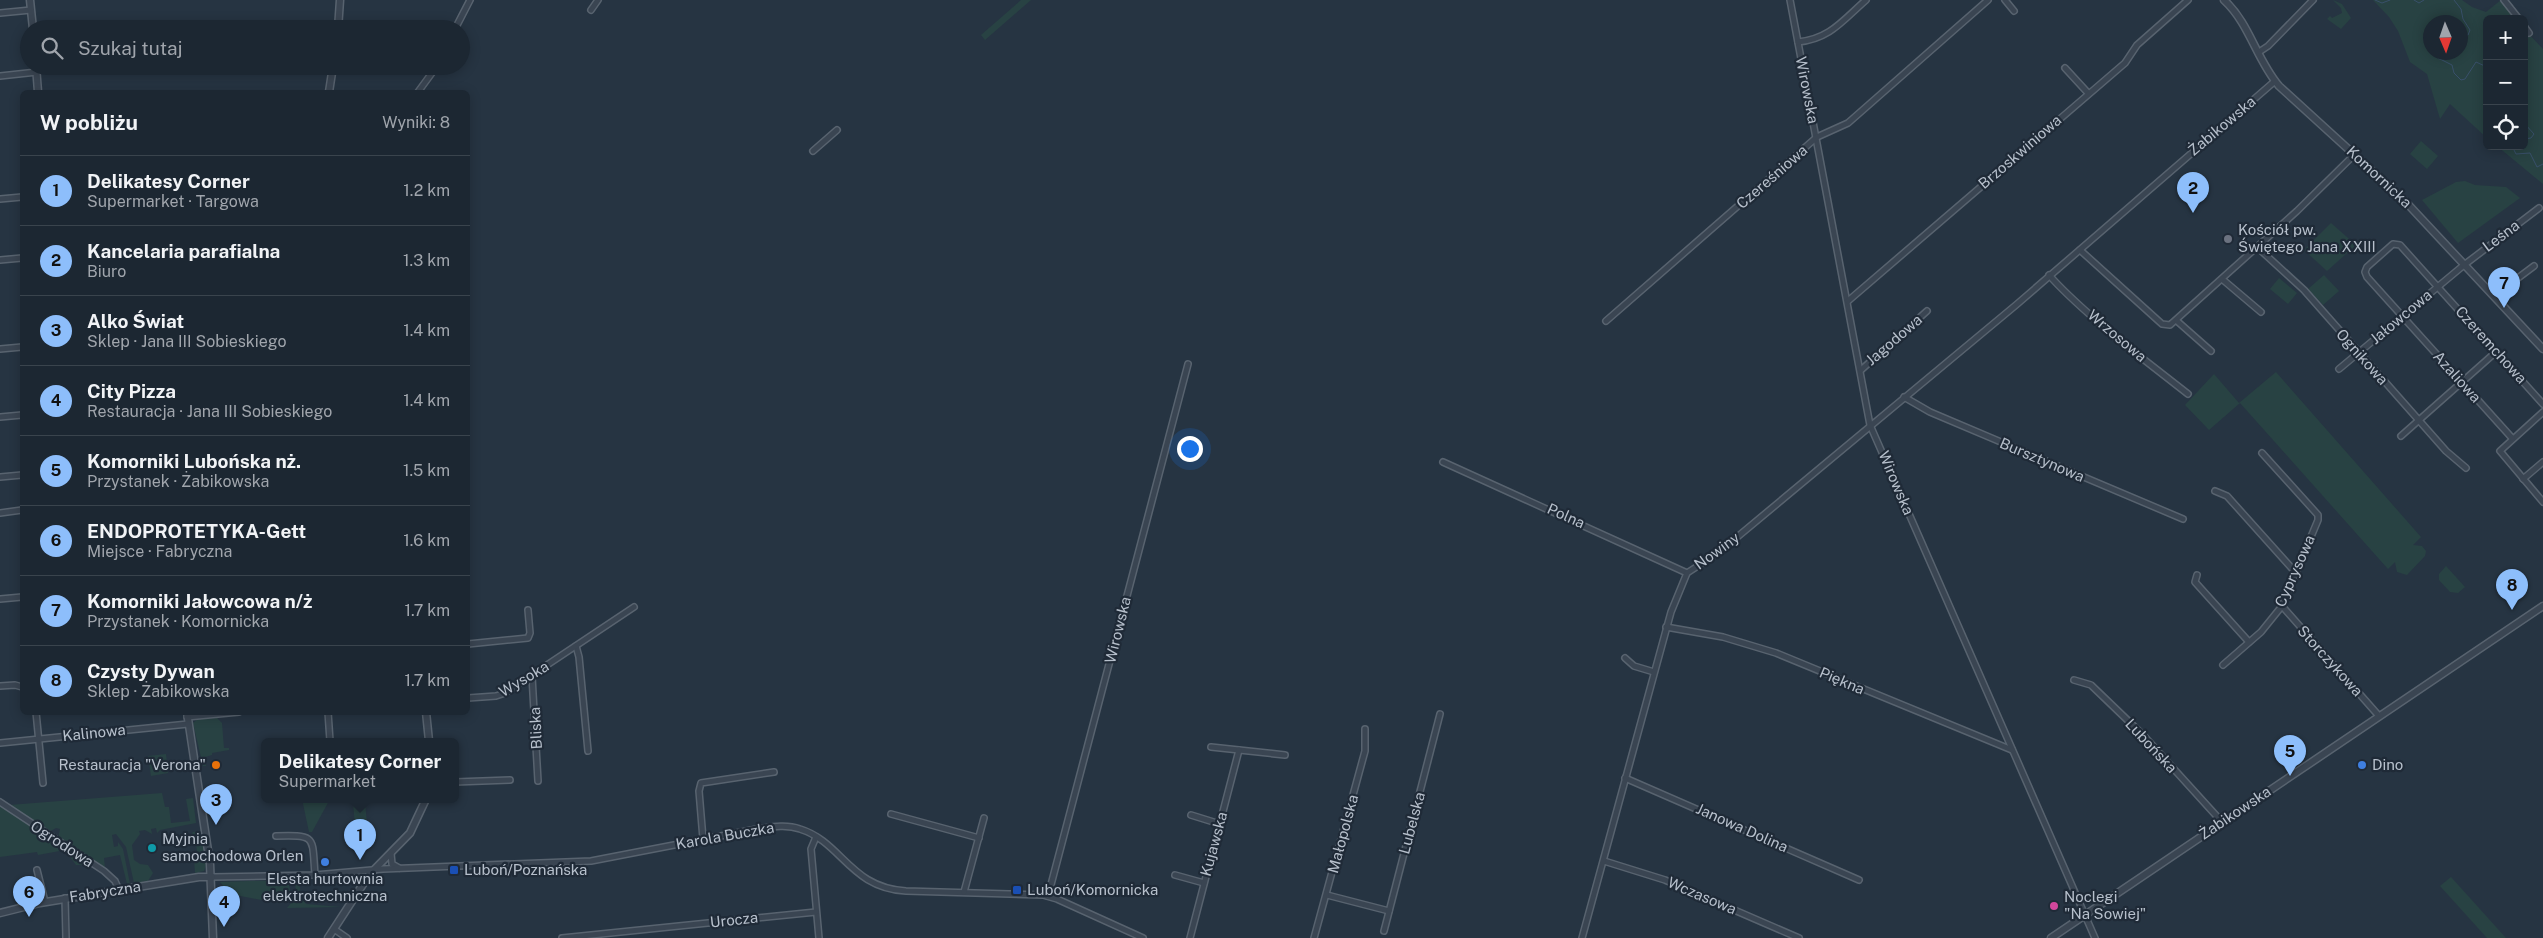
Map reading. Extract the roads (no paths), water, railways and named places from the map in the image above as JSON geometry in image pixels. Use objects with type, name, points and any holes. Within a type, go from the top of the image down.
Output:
[{"type":"street","points":[[30,0],[32,20]]},
{"type":"street","points":[[339,20],[340,0]]},
{"type":"street","points":[[460,20],[470,0]]},
{"type":"street","points":[[591,10],[598,0]]},
{"type":"street","name":"Wirowska","points":[[1790,0],[1870,425],[2095,938]]},
{"type":"street","points":[[1798,42],[1817,40],[1825,36],[1866,0]]},
{"type":"street","name":"Czereśniowa","points":[[1606,322],[1817,137],[1848,123],[1988,0]]},
{"type":"street","points":[[2005,0],[2014,11]]},
{"type":"street","name":"Brzoskwiniowa","points":[[1848,301],[2125,63],[2136,45],[2188,0]]},
{"type":"street","name":"Komornicka","points":[[2224,0],[2242,20],[2275,81],[2403,199],[2543,349]]},
{"type":"street","points":[[2259,52],[2268,46],[2313,0]]},
{"type":"street","points":[[2504,0],[2516,15]]},
{"type":"street","points":[[0,13],[31,10]]},
{"type":"street","points":[[2065,68],[2088,93]]},
{"type":"street","points":[[0,76],[20,72]]},
{"type":"street","points":[[37,75],[38,90]]},
{"type":"street","points":[[329,90],[332,75]]},
{"type":"street","points":[[419,90],[430,75]]},
{"type":"street","name":"Żabikowska","points":[[2016,305],[2275,81]]},
{"type":"street","points":[[813,151],[837,130]]},
{"type":"street","points":[[2080,250],[2162,324],[2170,326],[2355,154]]},
{"type":"street","points":[[0,199],[20,197]]},
{"type":"street","name":"Leśna","points":[[2464,265],[2539,208]]},
{"type":"street","name":"Czeremchowa","points":[[2402,316],[2364,272],[2367,267],[2392,246],[2400,245],[2543,404]]},
{"type":"street","name":"Ognikowa","points":[[2257,247],[2296,282],[2446,451],[2466,468]]},
{"type":"street","points":[[0,260],[20,258]]},
{"type":"street","name":"Jałowcowa","points":[[2339,369],[2464,265]]},
{"type":"street","points":[[2494,296],[2534,266]]},
{"type":"street","name":"Wrzosowa","points":[[2049,275],[2065,293],[2105,325],[2115,337],[2188,394]]},
{"type":"street","points":[[2222,278],[2261,312]]},
{"type":"street","name":"Nowiny","points":[[1582,938],[1666,627],[1675,599],[1687,573],[1718,553],[2016,305]]},
{"type":"street","name":"Jagodowa","points":[[1860,370],[1928,311]]},
{"type":"street","name":"Azaliowa","points":[[2402,316],[2512,438]]},
{"type":"street","points":[[2177,320],[2211,351]]},
{"type":"street","points":[[0,349],[20,347]]},
{"type":"street","points":[[2401,436],[2497,351]]},
{"type":"street","name":"Wirowska","points":[[1048,896],[1188,364]]},
{"type":"street","name":"Bursztynowa","points":[[1904,397],[1930,412],[2183,519]]},
{"type":"street","points":[[2543,412],[2500,450],[2500,453],[2543,502]]},
{"type":"street","points":[[0,418],[20,415]]},
{"type":"street","name":"Cyprysowa","points":[[2223,665],[2267,626],[2282,606],[2318,520],[2318,515],[2262,454]]},
{"type":"street","points":[[2523,479],[2543,462]]},
{"type":"street","name":"Polna","points":[[1445,465],[1687,573]]},
{"type":"street","points":[[0,477],[20,475]]},
{"type":"street","points":[[2215,491],[2227,496],[2296,573]]},
{"type":"street","points":[[0,513],[20,510]]},
{"type":"street","points":[[2196,575],[2195,582],[2249,642]]},
{"type":"street","points":[[0,599],[20,597]]},
{"type":"street","name":"Storczykowa","points":[[2282,606],[2379,716]]},
{"type":"street","name":"Żabikowska","points":[[2051,938],[2543,606]]},
{"type":"street","name":"Wysoka","points":[[470,698],[503,695],[634,607]]},
{"type":"street","points":[[470,644],[528,638],[530,632],[528,610]]},
{"type":"street","name":"Piękna","points":[[1666,627],[1723,637],[1776,653],[2012,750]]},
{"type":"street","points":[[576,646],[579,657],[588,751]]},
{"type":"street","points":[[1625,658],[1634,666],[1654,672]]},
{"type":"street","name":"Bliska","points":[[532,676],[538,780]]},
{"type":"street","name":"Lubońska","points":[[2074,680],[2091,685],[2143,735],[2222,822]]},
{"type":"street","points":[[0,686],[20,686]]},
{"type":"street","name":"Lubelska","points":[[1384,931],[1440,714]]},
{"type":"street","points":[[36,715],[43,783]]},
{"type":"street","points":[[213,938],[212,877],[188,718],[214,715]]},
{"type":"street","points":[[328,715],[330,738]]},
{"type":"street","points":[[426,715],[428,738]]},
{"type":"street","name":"Kalinowa","points":[[0,743],[188,718]]},
{"type":"street","name":"Małopolska","points":[[1314,938],[1365,751],[1365,729]]},
{"type":"street","points":[[1211,747],[1285,756]]},
{"type":"street","name":"Kujawska","points":[[1190,938],[1239,750]]},
{"type":"street","points":[[703,839],[699,791],[701,783],[774,772]]},
{"type":"street","name":"Janowa Dolina","points":[[1626,778],[1859,880]]},
{"type":"street","points":[[459,782],[510,780]]},
{"type":"street","name":"Ogrodowa","points":[[0,802],[104,871],[115,880],[119,890]]},
{"type":"street","points":[[328,938],[374,870],[412,830],[424,803]]},
{"type":"street","points":[[891,814],[978,838]]},
{"type":"street","points":[[1191,815],[1220,824]]},
{"type":"street","points":[[964,892],[984,818]]},
{"type":"street","name":"Karola Buczka","points":[[212,877],[315,875],[400,868],[591,861],[779,826],[800,829],[816,837],[851,869],[874,884],[899,891],[1021,892],[1048,896],[1143,938]]},
{"type":"street","points":[[276,836],[304,835],[309,837],[312,844],[315,875]]},
{"type":"street","points":[[816,837],[811,849],[819,938]]},
{"type":"street","points":[[391,853],[392,864],[400,868]]},
{"type":"street","name":"Wczasowa","points":[[1604,861],[1665,880],[1799,938]]},
{"type":"street","points":[[37,870],[45,902]]},
{"type":"street","points":[[1175,875],[1204,883]]},
{"type":"street","name":"Fabryczna","points":[[0,913],[65,898],[212,877]]},
{"type":"street","points":[[1327,895],[1389,911]]},
{"type":"street","points":[[65,898],[66,938]]},
{"type":"street","name":"Urocza","points":[[562,938],[816,912]]},
{"type":"street","points":[[334,928],[347,938]]},
{"type":"waterway","points":[[2375,0],[2382,3],[2390,0]]},
{"type":"waterway","points":[[2414,0],[2419,3],[2424,0]]},
{"type":"waterway","points":[[2454,0],[2461,9],[2462,15]]},
{"type":"waterway","points":[[2468,27],[2470,30],[2468,35]]},
{"type":"waterway","points":[[2442,60],[2452,65],[2454,73],[2461,80],[2465,79],[2476,62],[2483,65]]},
{"type":"waterway","points":[[2528,127],[2534,134],[2528,138]]},
{"type":"waterway","points":[[2514,150],[2516,154],[2530,153],[2537,167],[2543,164]]},
{"type":"place","name":"Kancelaria parafialna","points":[[2193,213]]},
{"type":"place","name":"Kościół pw. Świętego Jana XXIII","points":[[2228,239]]},
{"type":"place","name":"Komorniki Jałowcowa n/ż","points":[[2504,308]]},
{"type":"place","name":"Czysty Dywan","points":[[2512,610]]},
{"type":"place","name":"Restauracja \"Verona\"","points":[[216,765]]},
{"type":"place","name":"Dino","points":[[2362,765]]},
{"type":"place","name":"Komorniki Lubońska nż.","points":[[2290,776]]},
{"type":"place","name":"Alko Świat","points":[[216,825]]},
{"type":"place","name":"Myjnia samochodowa Orlen","points":[[152,848]]},
{"type":"place","name":"Delikatesy Corner","points":[[360,860]]},
{"type":"place","name":"Elesta hurtownia elektrotechniczna","points":[[325,862]]},
{"type":"place","name":"Luboń/Poznańska","points":[[454,870]]},
{"type":"place","name":"Luboń/Komornicka","points":[[1017,890]]},
{"type":"place","name":"Noclegi \"Na Sowiej\"","points":[[2054,906]]},
{"type":"place","name":"ENDOPROTETYKA-Gett","points":[[29,917]]},
{"type":"place","name":"City Pizza","points":[[224,927]]}]
